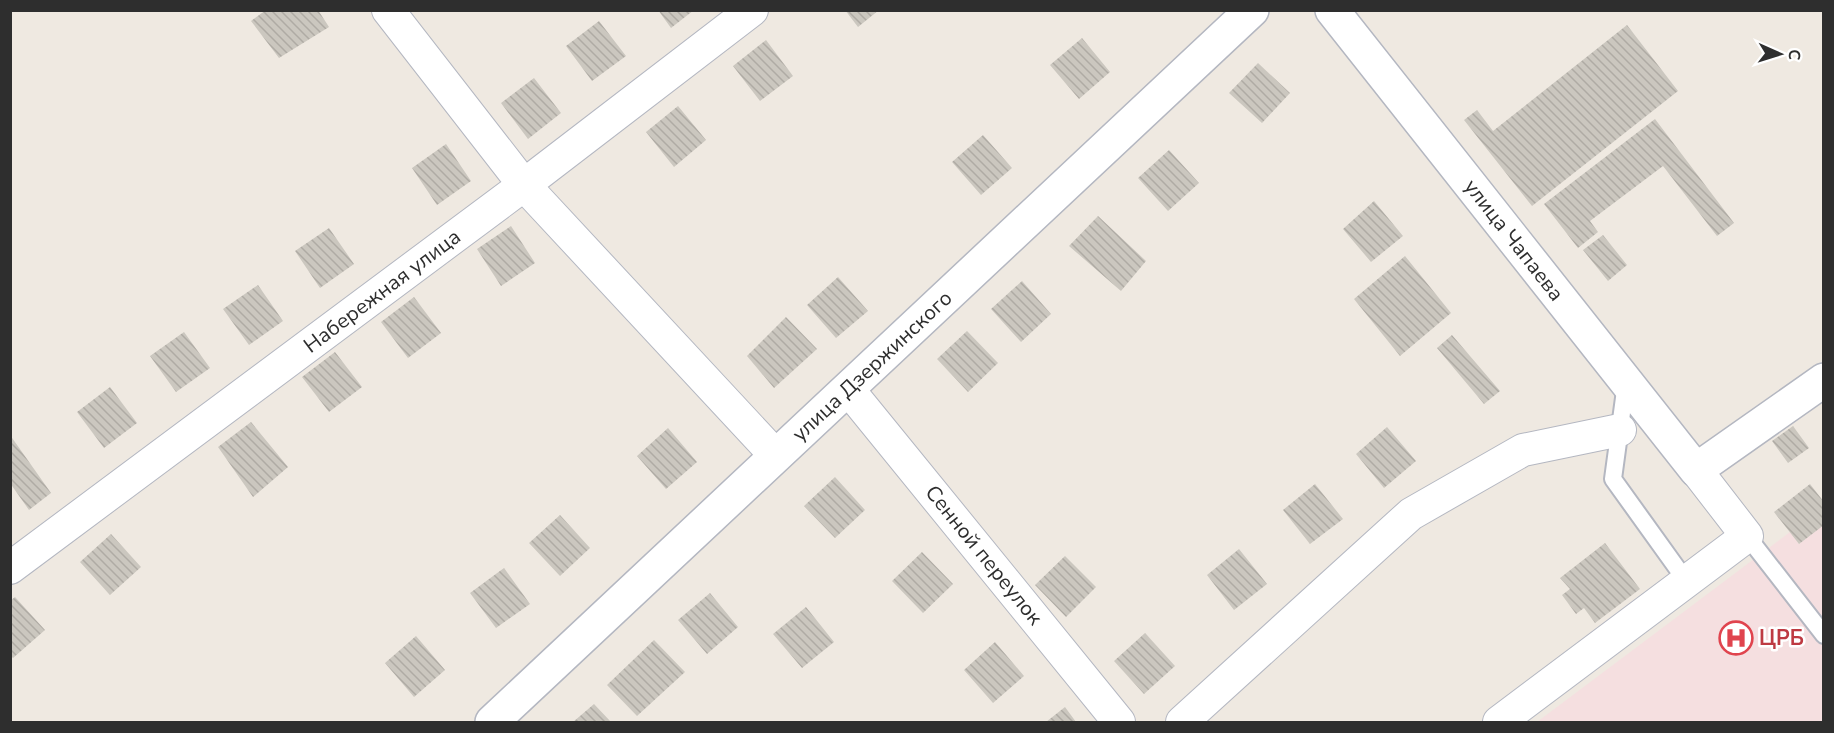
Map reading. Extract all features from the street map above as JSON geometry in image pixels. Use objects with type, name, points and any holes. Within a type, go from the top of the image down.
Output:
[{"type":"street","points":[[388,10],[524,185],[776,456]]},
{"type":"street","name":"Набережная улица","points":[[10,568],[524,185],[752,10]]},
{"type":"street","name":"улица Дзержинского","points":[[492,723],[1252,10]]},
{"type":"street","name":"улица Чапаева","points":[[1332,10],[1696,471]]},
{"type":"street","points":[[1499,723],[1747,536],[1696,471],[1824,380]]},
{"type":"street","name":"Сенной переулок","points":[[848,388],[1119,723]]},
{"type":"street","points":[[1182,723],[1412,514],[1523,450],[1620,430]]},
{"type":"lane","points":[[1626,382],[1613,478],[1687,582]]},
{"type":"lane","points":[[1747,536],[1824,635]]},
{"type":"shaded area","name":"ЦРБ","points":[[1823,525],[1823,722],[1537,722],[1790,532],[1799,544]]},
{"type":"building","points":[[266,10],[318,10],[329,27],[279,58],[251,21]]},
{"type":"building","points":[[658,10],[694,10],[671,28]]},
{"type":"building","points":[[845,10],[879,10],[858,27]]},
{"type":"building","points":[[599,21],[626,56],[592,81],[566,46]]},
{"type":"building","points":[[1627,25],[1678,91],[1532,206],[1464,120],[1477,110],[1493,131]]},
{"type":"building","points":[[1082,38],[1110,72],[1079,99],[1050,65]]},
{"type":"building","points":[[766,40],[793,76],[760,101],[733,66]]},
{"type":"building","points":[[1258,63],[1290,93],[1262,123],[1229,93]]},
{"type":"building","points":[[534,78],[561,113],[528,139],[501,103]]},
{"type":"building","points":[[678,106],[706,140],[674,167],[646,132]]},
{"type":"building","points":[[1655,119],[1734,223],[1717,236],[1663,166],[1590,221],[1598,232],[1578,248],[1544,204]]},
{"type":"building","points":[[983,135],[1012,168],[981,195],[952,162]]},
{"type":"building","points":[[446,144],[471,181],[437,205],[412,168]]},
{"type":"building","points":[[1169,150],[1199,183],[1168,211],[1138,178]]},
{"type":"building","points":[[1374,201],[1403,236],[1371,262],[1343,229]]},
{"type":"building","points":[[1098,216],[1146,261],[1121,291],[1069,246]]},
{"type":"building","points":[[511,226],[535,263],[501,286],[477,249]]},
{"type":"building","points":[[329,228],[354,264],[320,288],[295,251]]},
{"type":"building","points":[[1603,235],[1627,265],[1608,281],[1583,250]]},
{"type":"building","points":[[1405,256],[1451,313],[1400,356],[1354,299]]},
{"type":"building","points":[[838,277],[868,311],[836,338],[807,305]]},
{"type":"building","points":[[1022,281],[1051,314],[1021,342],[991,309]]},
{"type":"building","points":[[258,285],[283,321],[249,345],[223,309]]},
{"type":"building","points":[[414,297],[441,333],[408,358],[381,322]]},
{"type":"building","points":[[786,317],[817,349],[774,388],[747,356]]},
{"type":"building","points":[[967,331],[998,363],[968,392],[937,359]]},
{"type":"building","points":[[184,332],[210,368],[176,392],[150,356]]},
{"type":"building","points":[[1452,335],[1500,391],[1484,404],[1437,348]]},
{"type":"building","points":[[335,352],[362,387],[329,412],[302,377]]},
{"type":"building","points":[[110,387],[137,423],[104,448],[77,412]]},
{"type":"building","points":[[251,422],[288,467],[253,497],[218,447]]},
{"type":"building","points":[[1793,426],[1809,448],[1788,463],[1772,441]]},
{"type":"building","points":[[1387,427],[1416,461],[1384,488],[1356,454]]},
{"type":"building","points":[[668,428],[697,462],[666,489],[637,456]]},
{"type":"building","points":[[10,435],[51,493],[29,510],[10,483]]},
{"type":"building","points":[[835,477],[865,510],[835,538],[804,506]]},
{"type":"building","points":[[1315,484],[1343,519],[1310,544],[1283,510]]},
{"type":"building","points":[[1810,484],[1824,502],[1824,525],[1799,544],[1774,512]]},
{"type":"building","points":[[560,515],[590,548],[560,576],[529,543]]},
{"type":"building","points":[[111,534],[141,567],[110,595],[80,562]]},
{"type":"building","points":[[1605,543],[1640,589],[1595,623],[1584,608],[1576,614],[1562,595],[1570,589],[1560,578]]},
{"type":"building","points":[[1239,549],[1267,584],[1234,610],[1207,575]]},
{"type":"building","points":[[922,552],[953,584],[923,613],[892,581]]},
{"type":"building","points":[[1065,556],[1096,587],[1066,617],[1035,585]]},
{"type":"building","points":[[504,568],[530,604],[496,628],[470,593]]},
{"type":"building","points":[[710,593],[738,627],[707,654],[678,620]]},
{"type":"building","points":[[15,597],[45,630],[13,658],[10,655],[10,601]]},
{"type":"building","points":[[806,607],[834,642],[802,668],[773,634]]},
{"type":"building","points":[[1145,633],[1175,666],[1144,694],[1114,661]]},
{"type":"building","points":[[416,636],[445,670],[414,697],[385,663]]},
{"type":"building","points":[[654,640],[685,672],[637,716],[607,685]]},
{"type":"building","points":[[995,642],[1024,676],[993,703],[964,670]]},
{"type":"building","points":[[594,704],[611,722],[573,722]]},
{"type":"building","points":[[1065,707],[1076,722],[1046,722]]},
{"type":"place","name":"ЦРБ","points":[[1736,638]]}]
